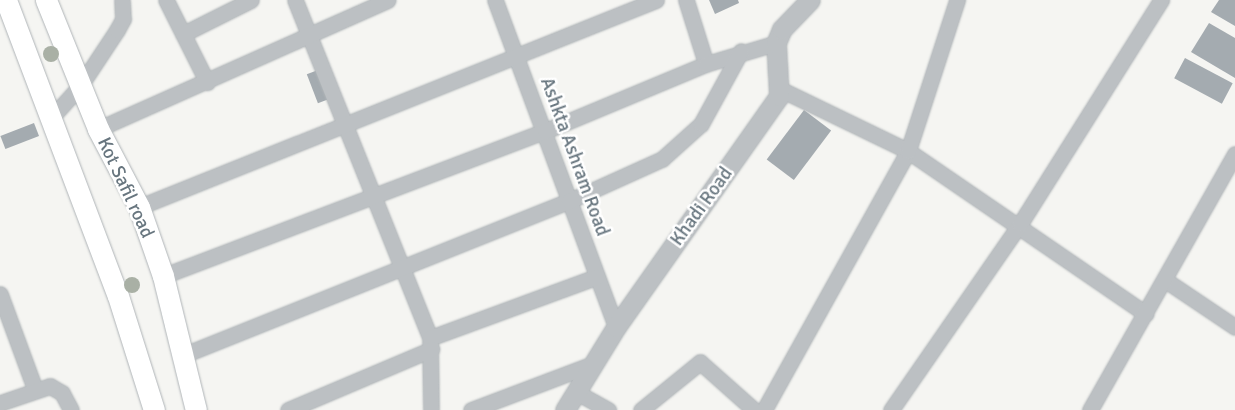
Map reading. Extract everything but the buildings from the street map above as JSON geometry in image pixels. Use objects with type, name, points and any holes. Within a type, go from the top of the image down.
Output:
[{"type":"main road","name":"Kot Safil road","points":[[6,0],[52,117],[132,334],[154,410]]},
{"type":"main road","name":"Kot Safil road","points":[[46,0],[98,128],[139,207],[163,276],[196,410]]},
{"type":"street","points":[[52,117],[80,86],[122,19],[122,0]]},
{"type":"street","points":[[166,0],[207,82]]},
{"type":"street","points":[[183,34],[251,0]]},
{"type":"street","points":[[295,0],[404,268],[431,344],[431,410]]},
{"type":"street","points":[[98,128],[207,82],[388,0]]},
{"type":"street","name":"Ashkta Ashram Road","points":[[495,0],[616,327]]},
{"type":"street","points":[[139,207],[345,126],[514,54],[656,0]]},
{"type":"street","points":[[686,0],[706,64]]},
{"type":"street","points":[[810,0],[782,29],[776,42],[782,90],[908,151],[1020,224],[1146,314]]},
{"type":"street","points":[[764,410],[908,151],[957,0]]},
{"type":"street","points":[[891,410],[1020,224],[1161,0]]},
{"type":"street","points":[[163,276],[545,131],[706,64],[776,42]]},
{"type":"street","points":[[182,356],[569,201],[662,159],[688,140],[741,52]]},
{"type":"street","name":"Khadi Road","points":[[565,410],[616,327],[782,90]]},
{"type":"street","points":[[1090,410],[1235,154]]},
{"type":"street","points":[[288,410],[431,344],[596,277]]},
{"type":"street","points":[[1165,280],[1235,327]]},
{"type":"street","points":[[0,294],[35,389]]},
{"type":"street","points":[[641,410],[700,362],[754,410]]},
{"type":"street","points":[[471,410],[593,364]]},
{"type":"street","points":[[0,403],[35,389],[58,388],[72,410]]},
{"type":"street","points":[[576,392],[608,410]]}]
